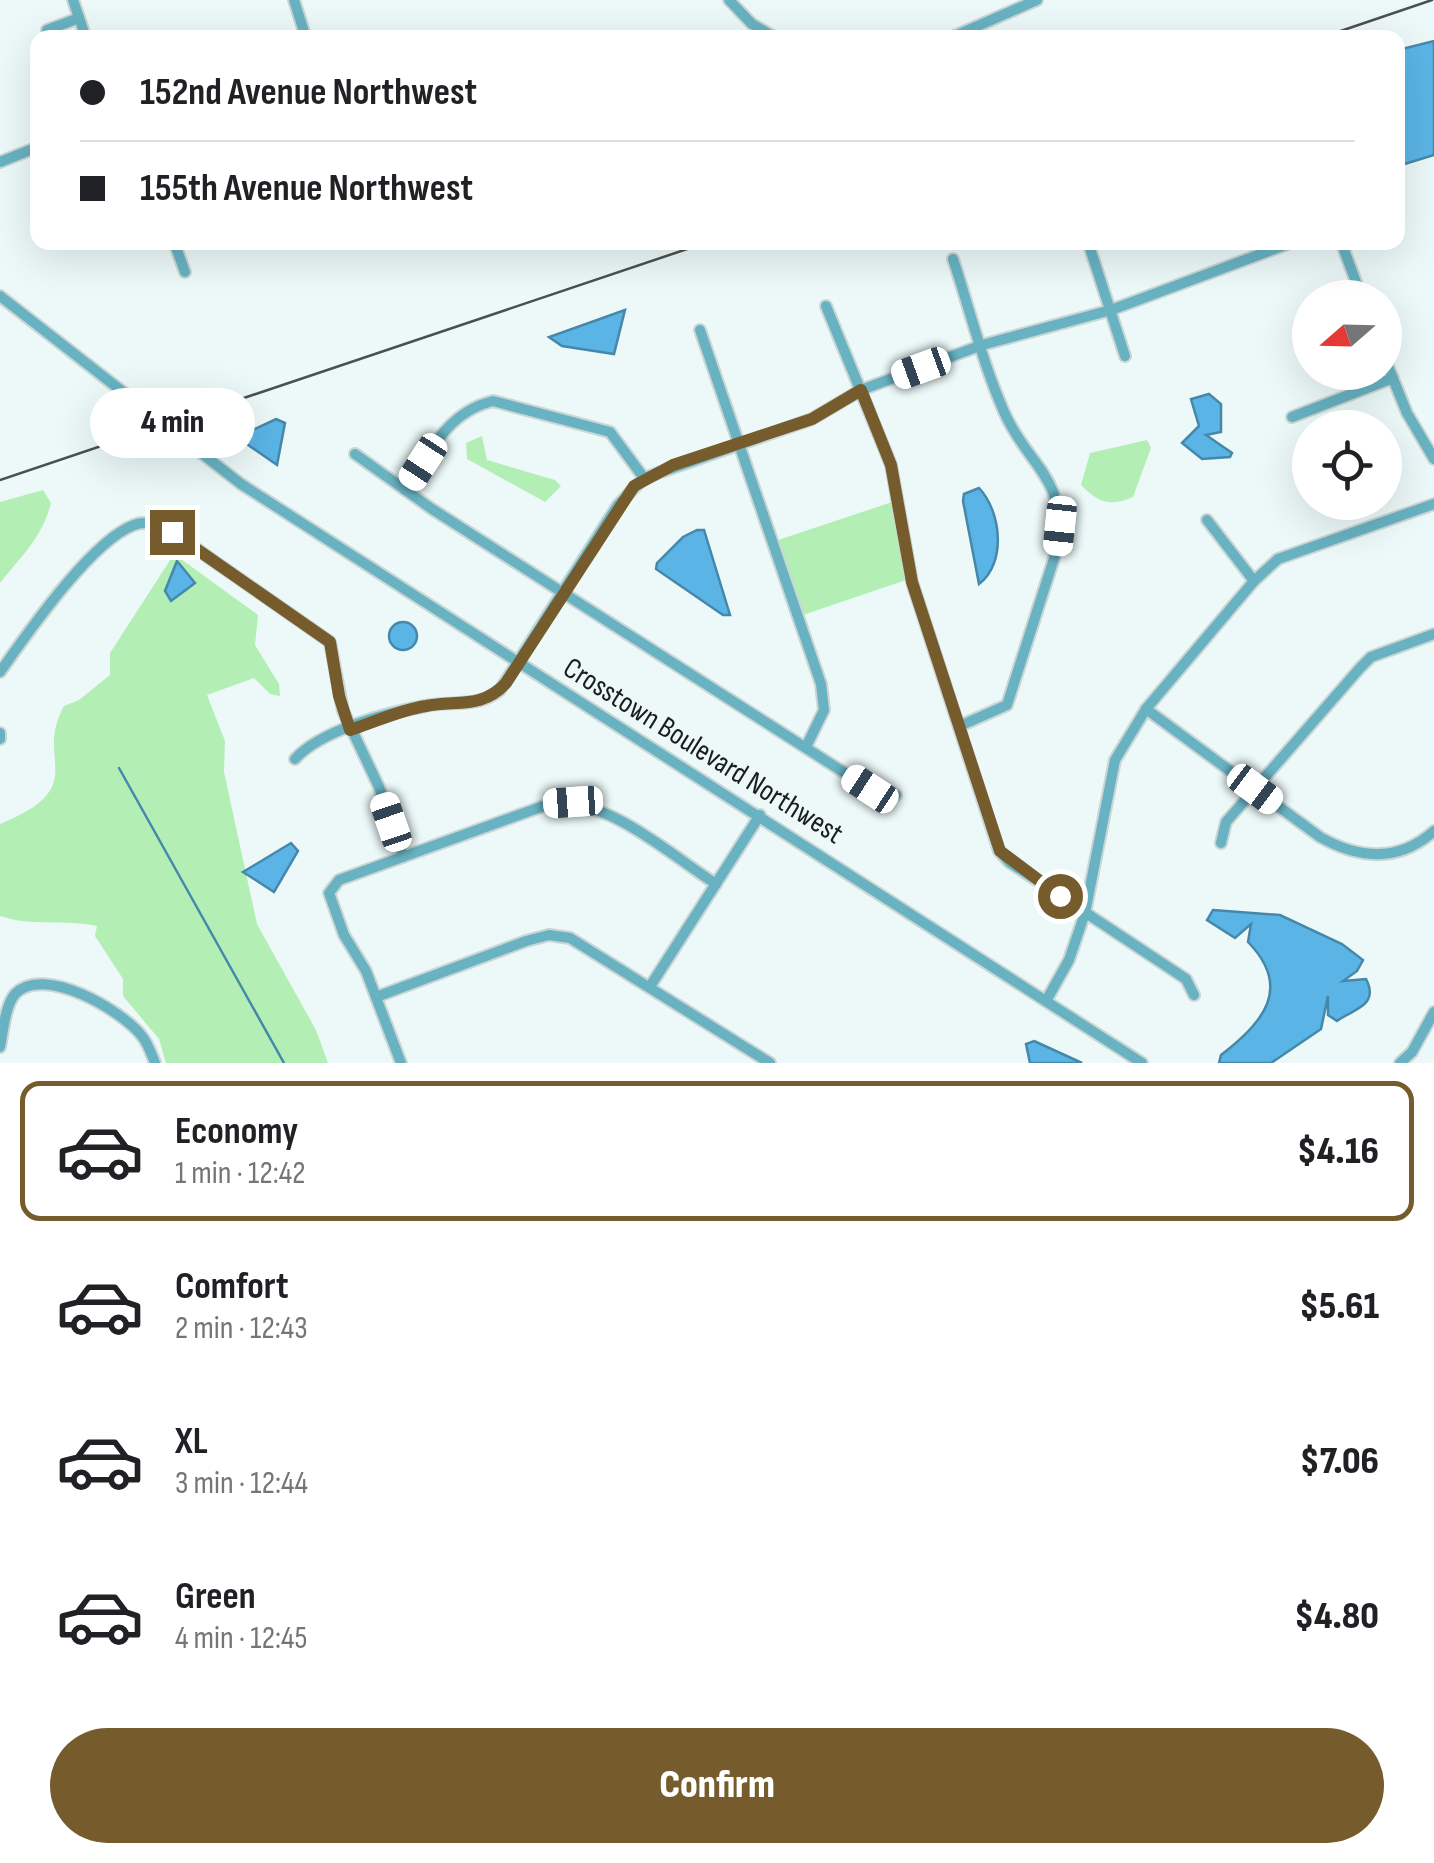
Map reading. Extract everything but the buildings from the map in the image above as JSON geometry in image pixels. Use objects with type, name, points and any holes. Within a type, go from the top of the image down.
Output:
[{"type":"street","points":[[73,0],[83,30]]},
{"type":"street","points":[[294,0],[303,30]]},
{"type":"street","points":[[729,0],[762,30]]},
{"type":"street","points":[[968,30],[1037,0]]},
{"type":"street","points":[[47,30],[79,18]]},
{"type":"street","points":[[0,162],[30,150]]},
{"type":"street","points":[[177,250],[185,272]]},
{"type":"street","points":[[1091,250],[1125,356]]},
{"type":"street","points":[[295,759],[306,747],[426,706],[487,699],[506,683],[624,496],[644,478],[812,419],[861,390],[982,345],[1111,310],[1272,250]]},
{"type":"street","points":[[1344,250],[1355,280]]},
{"type":"street","points":[[953,259],[1007,418],[1049,482],[1060,526],[1058,546],[1006,705],[962,726]]},
{"type":"street","name":"Crosstown Boulevard Northwest","points":[[0,296],[209,462],[1142,1063]]},
{"type":"street","points":[[826,306],[891,465],[912,582],[1000,851],[1085,914],[1186,979],[1194,994]]},
{"type":"street","points":[[700,330],[821,684],[824,710],[806,748]]},
{"type":"street","points":[[1310,410],[1361,390]]},
{"type":"street","points":[[1398,390],[1434,459]]},
{"type":"street","points":[[405,490],[450,422],[477,405],[493,402],[596,425],[620,443],[644,478]]},
{"type":"street","points":[[356,454],[405,490],[870,789],[896,795]]},
{"type":"street","points":[[1046,1001],[1069,960],[1085,914],[1108,782],[1123,740],[1146,709],[1254,581],[1297,550],[1434,504]]},
{"type":"street","points":[[1207,520],[1254,581]]},
{"type":"street","points":[[0,672],[62,587],[126,530],[144,523],[165,528],[330,642],[339,696],[350,730],[379,786],[403,857]]},
{"type":"street","points":[[1222,842],[1226,822],[1372,657],[1434,634]]},
{"type":"street","points":[[1146,709],[1337,847],[1379,856],[1410,848],[1434,832]]},
{"type":"street","points":[[401,1063],[376,997],[332,911],[331,889],[339,880],[552,803],[603,812],[716,884]]},
{"type":"street","points":[[651,985],[760,815]]},
{"type":"street","points":[[376,997],[526,942],[550,935],[570,938],[651,985],[770,1063]]},
{"type":"street","points":[[0,1047],[12,999],[31,984],[46,983],[81,994],[140,1033],[155,1063]]},
{"type":"street","points":[[1400,1063],[1412,1052],[1434,1012]]},
{"type":"green space","points":[[482,436],[487,460],[555,480],[561,486],[545,502],[467,459],[466,443]]},
{"type":"green space","points":[[1147,440],[1151,448],[1133,497],[1105,502],[1081,485],[1090,453]]},
{"type":"green space","points":[[43,490],[51,503],[42,526],[0,583],[0,502]]},
{"type":"green space","points":[[892,502],[906,580],[803,615],[778,540]]},
{"type":"green space","points":[[174,554],[258,615],[255,645],[279,684],[280,696],[270,694],[254,678],[207,695],[225,741],[224,772],[257,924],[316,1030],[328,1063],[166,1063],[159,1039],[123,996],[123,979],[95,936],[97,926],[0,916],[0,824],[45,797],[53,784],[56,725],[64,706],[79,700],[110,675],[110,653]]},
{"type":"water","points":[[1434,41],[1434,155],[1405,164],[1405,48]]},
{"type":"water","points":[[625,310],[614,354],[562,346],[549,337]]},
{"type":"water","points":[[1209,394],[1221,404],[1221,432],[1206,435],[1232,453],[1230,457],[1202,459],[1182,443],[1199,426],[1191,399]]},
{"type":"water","points":[[276,419],[285,423],[277,465],[241,440],[246,433]]},
{"type":"water","points":[[979,488],[992,510],[998,537],[994,563],[979,584],[963,501],[964,494]]},
{"type":"water","points":[[704,530],[730,615],[723,615],[656,569],[657,563],[683,537]]},
{"type":"water","points":[[177,561],[195,583],[171,601],[165,591]]},
{"type":"water","points":[[403,622],[413,626],[417,636],[413,646],[403,650],[393,646],[389,636],[393,626]]},
{"type":"water","points":[[291,843],[298,851],[274,892],[243,872]]},
{"type":"water","points":[[1213,910],[1280,915],[1342,944],[1363,960],[1357,971],[1343,981],[1366,979],[1370,995],[1367,1001],[1337,1021],[1328,1015],[1328,996],[1321,1029],[1271,1063],[1219,1063],[1221,1055],[1260,1017],[1270,990],[1269,975],[1248,942],[1251,924],[1235,938],[1207,920]]},
{"type":"water","points":[[1034,1041],[1082,1063],[1030,1063],[1026,1044]]},
{"type":"waterway","points":[[119,768],[284,1063]]},
{"type":"railway","points":[[1344,30],[1432,0]]},
{"type":"railway","points":[[0,480],[684,250]]},
{"type":"route","points":[[172,532],[323,634],[335,652],[339,696],[350,730],[426,706],[472,703],[494,695],[506,683],[634,486],[673,465],[812,419],[861,390],[891,465],[912,582],[1000,851],[1009,862],[1060,896]]}]
